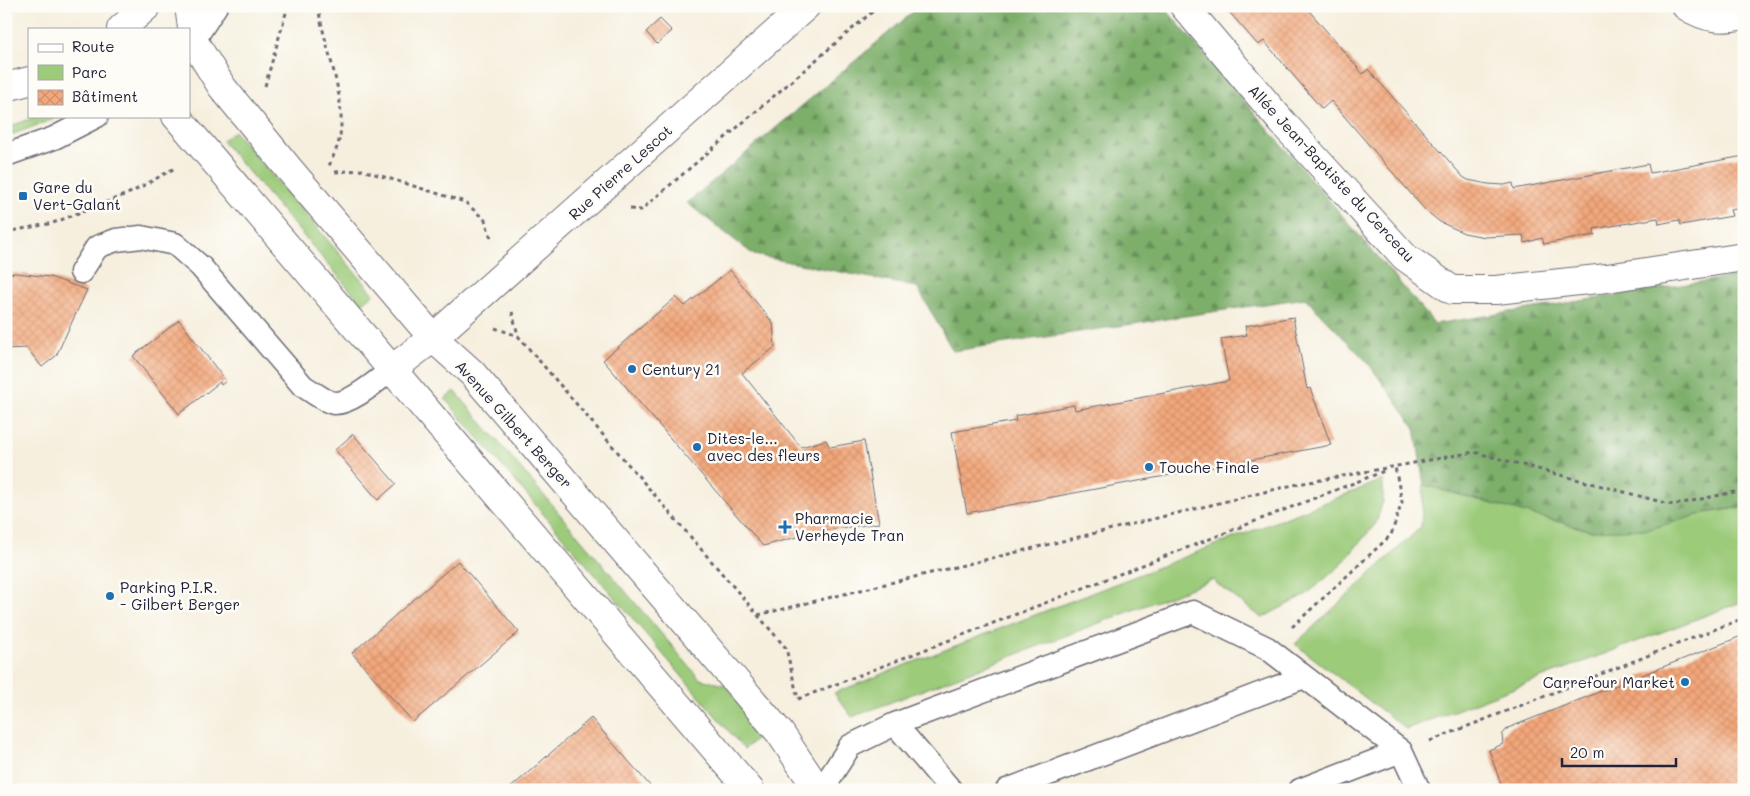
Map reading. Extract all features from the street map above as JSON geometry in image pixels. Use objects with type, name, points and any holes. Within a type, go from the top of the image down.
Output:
[{"type":"street","points":[[122,28],[147,6]]},
{"type":"street","name":"Avenue Gilbert Berger","points":[[189,6],[191,45],[222,87],[288,169],[433,338],[472,373],[780,733],[818,790]]},
{"type":"street","name":"Allée Jean-Baptiste du Cerceau","points":[[1184,6],[1282,122],[1405,257],[1452,290],[1506,289],[1607,278],[1744,257]]},
{"type":"street","points":[[1686,6],[1695,12],[1722,20],[1744,15]]},
{"type":"street","name":"Rue Pierre Lescot","points":[[391,370],[433,338],[582,206],[796,10]]},
{"type":"street","points":[[6,87],[28,81]]},
{"type":"street","points":[[178,118],[750,790]]},
{"type":"lane","points":[[191,45],[216,6]]},
{"type":"lane","points":[[6,154],[54,138],[93,118]]},
{"type":"lane","points":[[82,272],[97,247],[116,240],[141,237],[175,244],[201,267],[303,386],[320,397],[333,403],[352,399],[391,370]]},
{"type":"lane","points":[[826,790],[830,777],[850,746],[896,724],[1193,612],[1267,648],[1402,751],[1419,790]]},
{"type":"lane","points":[[1007,790],[1304,676]]},
{"type":"lane","points":[[896,724],[951,790]]},
{"type":"lane","points":[[1300,790],[1402,751]]},
{"type":"path","points":[[265,87],[288,6]]},
{"type":"path","points":[[318,6],[320,23],[334,74],[341,117],[339,144],[327,173],[362,170],[465,202],[485,220],[503,275],[518,336],[786,648],[799,706]]},
{"type":"path","points":[[582,206],[641,210],[879,6]]},
{"type":"path","points":[[6,232],[52,223],[132,192],[182,164]]},
{"type":"path","points":[[457,316],[518,336]]},
{"type":"path","points":[[758,615],[1293,485],[1474,452],[1673,505],[1744,490]]},
{"type":"path","points":[[1267,648],[1318,604],[1390,535],[1402,502],[1396,467]]},
{"type":"path","points":[[798,699],[1396,467]]},
{"type":"path","points":[[1402,751],[1744,618]]},
{"type":"green space","points":[[920,6],[1163,6],[1435,324],[1744,275],[1744,507],[1709,512],[1650,529],[1592,531],[1424,485],[1415,428],[1368,363],[1305,298],[953,351],[917,287],[754,255],[687,203]]},
{"type":"green space","points":[[33,118],[56,118],[6,137],[6,128]]},
{"type":"green space","points":[[234,131],[374,294],[362,304],[222,141]]},
{"type":"green space","points":[[455,391],[700,679],[725,685],[765,733],[744,749],[445,399]]},
{"type":"green space","points":[[1383,480],[1383,501],[1376,523],[1341,565],[1307,594],[1262,618],[1212,580],[852,717],[834,693]]},
{"type":"green space","points":[[1424,485],[1592,531],[1744,507],[1744,601],[1406,729],[1295,644],[1421,527]]},
{"type":"building","points":[[1224,6],[1305,6],[1363,74],[1368,69],[1463,177],[1468,180],[1488,184],[1504,185],[1513,183],[1514,189],[1648,164],[1650,173],[1744,156],[1744,208],[1730,210],[1732,216],[1681,225],[1679,220],[1659,224],[1658,218],[1594,229],[1595,235],[1544,244],[1542,238],[1525,243],[1523,235],[1485,237],[1464,233],[1440,222],[1425,210],[1331,101],[1322,109],[1264,41],[1258,45]]},
{"type":"building","points":[[660,19],[672,31],[657,44],[646,32]]},
{"type":"building","points":[[730,270],[773,323],[775,347],[742,373],[801,447],[826,440],[830,447],[864,441],[879,523],[820,531],[763,546],[603,360],[676,297],[685,306]]},
{"type":"building","points":[[16,273],[50,277],[87,290],[56,356],[42,367],[27,348],[6,349],[6,274]]},
{"type":"building","points":[[1293,317],[1307,389],[1310,388],[1331,445],[967,513],[952,432],[1016,421],[1015,416],[1074,405],[1075,410],[1229,381],[1221,339],[1247,335],[1245,326]]},
{"type":"building","points":[[179,320],[226,381],[221,385],[220,382],[179,414],[133,356]]},
{"type":"building","points":[[353,434],[396,484],[378,500],[335,450]]},
{"type":"building","points":[[458,561],[519,632],[413,722],[352,653]]},
{"type":"building","name":"Carrefour Market","points":[[1744,635],[1744,790],[1503,790],[1489,750],[1503,744],[1502,735],[1508,728]]},
{"type":"building","points":[[591,718],[652,788],[508,790]]},
{"type":"place","name":"Gare du Vert-Galant","points":[[23,196]]},
{"type":"place","name":"Century 21","points":[[632,369]]},
{"type":"place","name":"Dites-le... avec des fleurs","points":[[697,447]]},
{"type":"place","name":"Touche Finale","points":[[1149,467]]},
{"type":"place","name":"Pharmacie Verheyde Tran","points":[[785,527]]},
{"type":"place","name":"Parking P.I.R. - Gilbert Berger","points":[[110,596]]},
{"type":"place","name":"Carrefour Market","points":[[1685,682]]}]
